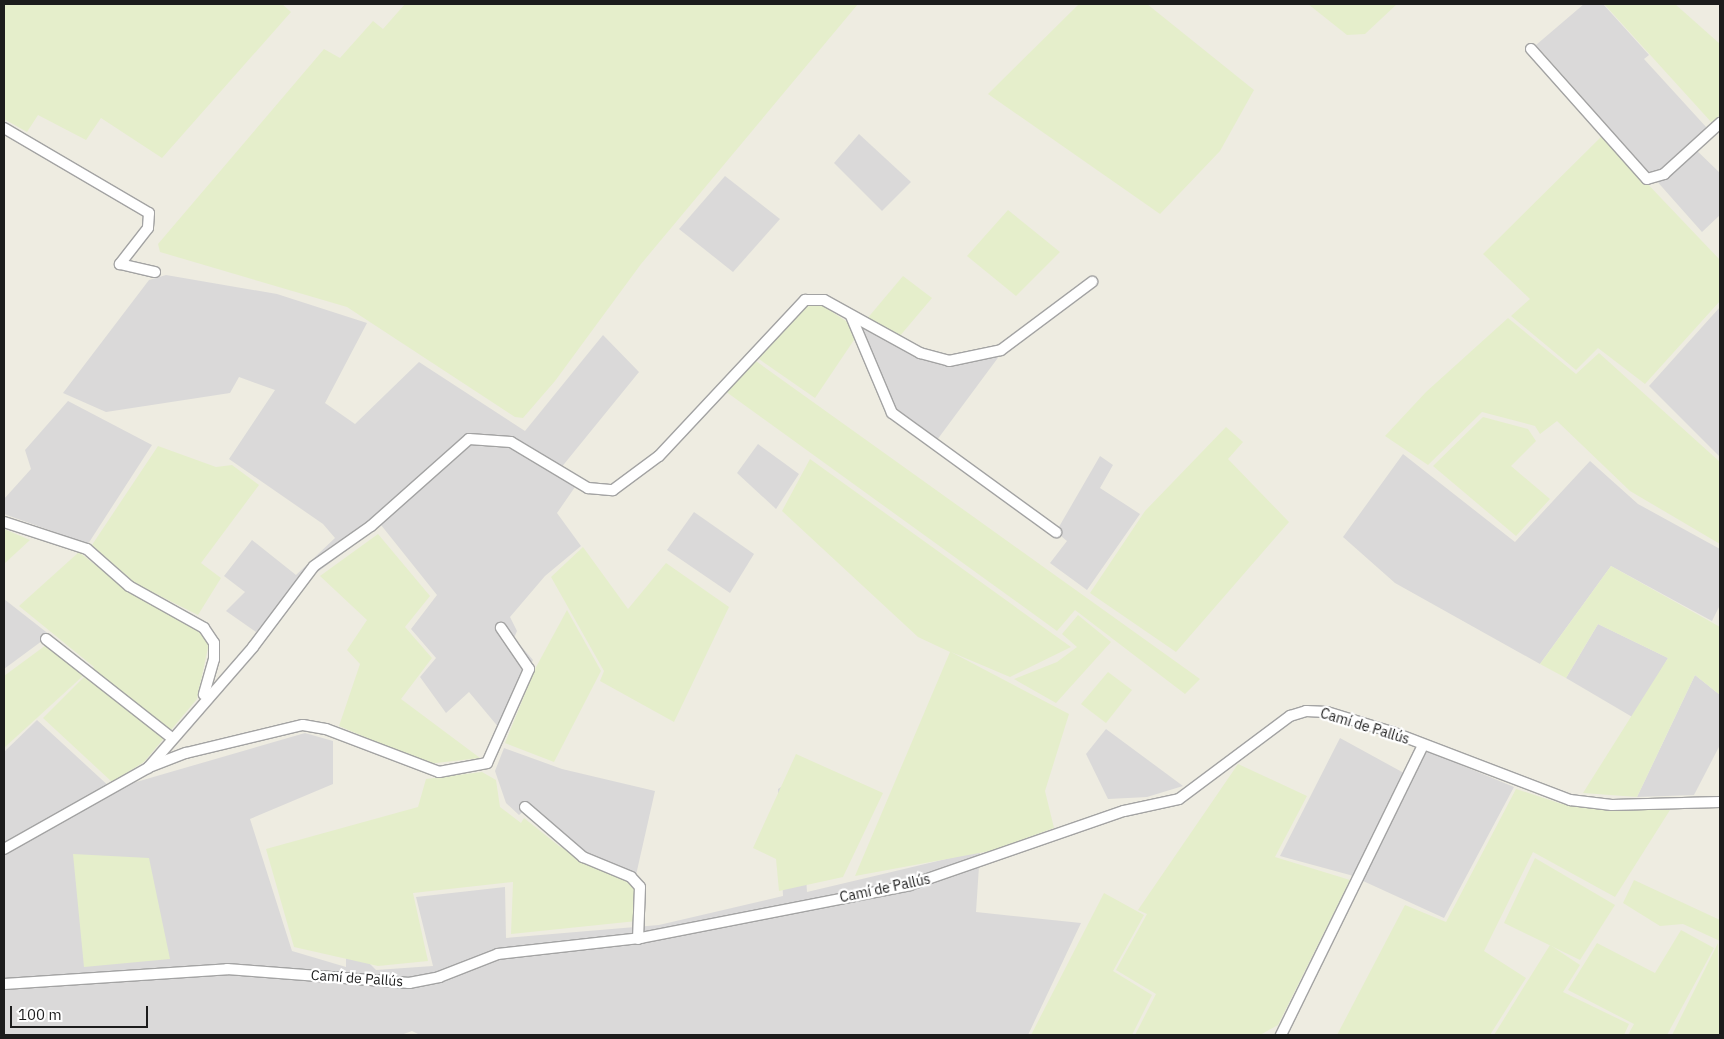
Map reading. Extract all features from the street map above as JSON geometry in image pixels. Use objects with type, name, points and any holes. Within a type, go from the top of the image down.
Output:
[{"type":"street","points":[[1531,49],[1646,179],[1664,174],[1720,123]]},
{"type":"street","points":[[4,128],[149,213],[148,228],[120,264],[155,272]]},
{"type":"street","points":[[148,768],[202,701],[253,647],[314,566],[371,526],[468,439],[511,442],[588,488],[613,490],[659,456],[805,300],[824,300],[920,353],[949,360],[975,359],[1020,339],[1092,282]]},
{"type":"street","points":[[850,316],[892,413],[1056,532]]},
{"type":"street","points":[[4,522],[87,549],[130,586],[204,628],[214,643],[214,659],[202,701]]},
{"type":"street","points":[[4,849],[148,768],[186,753],[303,725],[326,729],[439,772],[487,763],[529,668],[501,628]]},
{"type":"street","points":[[46,639],[172,738]]},
{"type":"street","name":"Camí de Pallús","points":[[4,984],[188,969],[409,982],[439,977],[498,954],[638,939],[910,885],[1124,811],[1156,806],[1185,794],[1283,721],[1306,711],[1327,712],[1423,744],[1570,800],[1612,805],[1720,802]]},
{"type":"street","points":[[1281,1035],[1423,744]]},
{"type":"street","points":[[525,807],[583,857],[631,877],[640,887],[638,939]]},
{"type":"shaded area","points":[[1584,4],[1603,4],[1649,55],[1644,59],[1707,128],[1690,144],[1720,173],[1720,215],[1702,232],[1536,45]]},
{"type":"shaded area","points":[[859,134],[911,182],[882,211],[834,163]]},
{"type":"shaded area","points":[[725,176],[780,219],[733,272],[679,229]]},
{"type":"shaded area","points":[[166,275],[277,294],[367,323],[325,403],[355,424],[419,362],[525,431],[603,335],[639,372],[556,474],[575,487],[557,513],[581,546],[545,576],[510,617],[517,631],[514,638],[533,660],[500,729],[469,692],[446,713],[420,677],[436,658],[411,629],[437,595],[381,525],[292,591],[256,632],[226,611],[245,592],[224,576],[252,540],[296,575],[335,538],[323,524],[229,459],[275,390],[239,377],[230,393],[106,412],[63,393],[149,280]]},
{"type":"shaded area","points":[[1720,307],[1720,457],[1649,386]]},
{"type":"shaded area","points":[[862,327],[928,359],[957,365],[1000,355],[937,440],[898,414]]},
{"type":"shaded area","points":[[68,401],[152,445],[88,544],[4,514],[4,499],[31,469],[25,450]]},
{"type":"shaded area","points":[[758,444],[799,474],[776,509],[737,473]]},
{"type":"shaded area","points":[[1403,454],[1515,542],[1590,461],[1638,504],[1720,549],[1720,605],[1712,621],[1611,566],[1540,664],[1395,583],[1343,537]]},
{"type":"shaded area","points":[[1100,456],[1113,465],[1100,488],[1140,514],[1087,590],[1050,563],[1067,541],[1056,532]]},
{"type":"shaded area","points":[[694,512],[754,554],[730,593],[667,550]]},
{"type":"shaded area","points":[[4,599],[50,635],[4,669]]},
{"type":"shaded area","points":[[1598,624],[1668,658],[1634,718],[1566,678]]},
{"type":"shaded area","points":[[1695,675],[1720,695],[1720,745],[1694,795],[1637,797]]},
{"type":"shaded area","points":[[37,720],[112,789],[305,733],[333,741],[333,784],[250,819],[292,951],[346,967],[346,926],[359,953],[376,970],[433,966],[416,897],[505,887],[506,938],[659,925],[783,896],[778,789],[799,776],[807,892],[980,851],[976,912],[1081,923],[1028,1035],[420,1035],[412,1031],[401,1035],[4,1035],[4,752]]},
{"type":"shaded area","points":[[1106,729],[1183,786],[1147,797],[1108,799],[1086,754]]},
{"type":"shaded area","points":[[1340,738],[1413,778],[1425,750],[1514,787],[1444,918],[1350,875],[1280,856]]},
{"type":"shaded area","points":[[504,748],[562,769],[655,791],[636,875],[583,854],[526,809],[519,815],[506,803],[495,771]]},
{"type":"green space","points":[[4,4],[282,4],[291,12],[162,158],[101,118],[86,140],[38,115],[27,132],[4,119]]},
{"type":"green space","points":[[405,4],[858,4],[641,264],[555,381],[523,418],[515,417],[347,307],[160,252],[158,244],[324,49],[340,58],[373,21],[383,29]]},
{"type":"green space","points":[[1079,4],[1147,4],[1254,90],[1220,151],[1160,214],[988,94]]},
{"type":"green space","points":[[1308,4],[1397,4],[1365,34],[1347,35]]},
{"type":"green space","points":[[1604,4],[1675,4],[1720,44],[1720,115],[1712,123]]},
{"type":"green space","points":[[1602,136],[1720,260],[1720,301],[1645,384],[1598,348],[1576,370],[1511,316],[1530,299],[1483,254]]},
{"type":"green space","points":[[1008,210],[1060,252],[1016,296],[967,256]]},
{"type":"green space","points":[[903,276],[932,298],[899,337],[866,320]]},
{"type":"green space","points":[[817,302],[849,323],[856,337],[815,398],[756,357],[806,303]]},
{"type":"green space","points":[[1508,318],[1576,374],[1599,353],[1720,462],[1720,544],[1630,491],[1557,421],[1540,434],[1535,426],[1482,412],[1428,465],[1385,436],[1426,392]]},
{"type":"green space","points":[[753,359],[1200,679],[1185,694],[1075,610],[1057,631],[725,391]]},
{"type":"green space","points":[[1483,417],[1528,429],[1536,441],[1511,466],[1550,499],[1516,536],[1433,466]]},
{"type":"green space","points":[[1226,427],[1243,442],[1228,459],[1289,522],[1176,652],[1090,593],[1145,511]]},
{"type":"green space","points":[[158,446],[216,467],[232,465],[259,485],[201,563],[221,578],[198,615],[136,584],[92,545]]},
{"type":"green space","points":[[810,459],[1071,647],[1010,677],[951,652],[1069,714],[1045,791],[1054,828],[990,851],[855,876],[950,652],[918,637],[782,511]]},
{"type":"green space","points":[[4,529],[30,540],[4,564]]},
{"type":"green space","points":[[378,534],[430,596],[405,627],[432,658],[401,699],[480,758],[427,764],[339,726],[360,664],[347,650],[367,620],[320,576]]},
{"type":"green space","points":[[583,547],[628,609],[666,563],[729,607],[674,722],[600,681],[604,671],[551,577]]},
{"type":"green space","points":[[79,552],[129,592],[199,632],[209,643],[197,699],[144,762],[112,782],[43,718],[94,667],[19,606]]},
{"type":"green space","points":[[1611,566],[1720,627],[1720,695],[1695,675],[1637,797],[1583,793],[1668,658],[1598,624],[1566,678],[1540,664]]},
{"type":"green space","points":[[567,610],[601,671],[554,762],[505,743],[535,669]]},
{"type":"green space","points":[[1078,615],[1111,642],[1056,703],[1014,679],[1057,662],[1077,647],[1062,634]]},
{"type":"green space","points":[[46,645],[84,675],[4,748],[4,676]]},
{"type":"green space","points":[[1108,672],[1132,690],[1106,723],[1081,704]]},
{"type":"green space","points":[[796,754],[883,793],[843,877],[779,891],[776,859],[753,848]]},
{"type":"green space","points":[[1238,764],[1307,796],[1275,857],[1350,880],[1278,1025],[1260,1035],[1135,1035],[1156,994],[1116,970],[1147,914],[1138,910]]},
{"type":"green space","points":[[482,772],[496,780],[500,807],[521,823],[524,818],[559,846],[637,886],[637,921],[511,934],[513,882],[413,893],[428,961],[378,966],[294,947],[266,849],[418,807],[426,779]]},
{"type":"green space","points":[[1516,789],[1562,804],[1670,810],[1615,897],[1533,852],[1484,951],[1526,978],[1490,1035],[1337,1035],[1405,905],[1446,922]]},
{"type":"green space","points":[[73,854],[149,858],[170,959],[84,967]]},
{"type":"green space","points":[[1535,858],[1615,905],[1580,960],[1504,923]]},
{"type":"green space","points":[[1634,880],[1720,920],[1720,941],[1683,924],[1660,926],[1623,903]]},
{"type":"green space","points":[[1104,893],[1144,915],[1113,971],[1152,995],[1132,1035],[1031,1035]]},
{"type":"green space","points":[[1681,930],[1714,948],[1667,1035],[1628,1035],[1634,1024],[1568,990],[1597,943],[1655,973]]},
{"type":"green space","points":[[1718,943],[1720,1035],[1672,1035]]},
{"type":"green space","points":[[1550,945],[1580,965],[1563,992],[1629,1024],[1624,1035],[1494,1035]]}]
